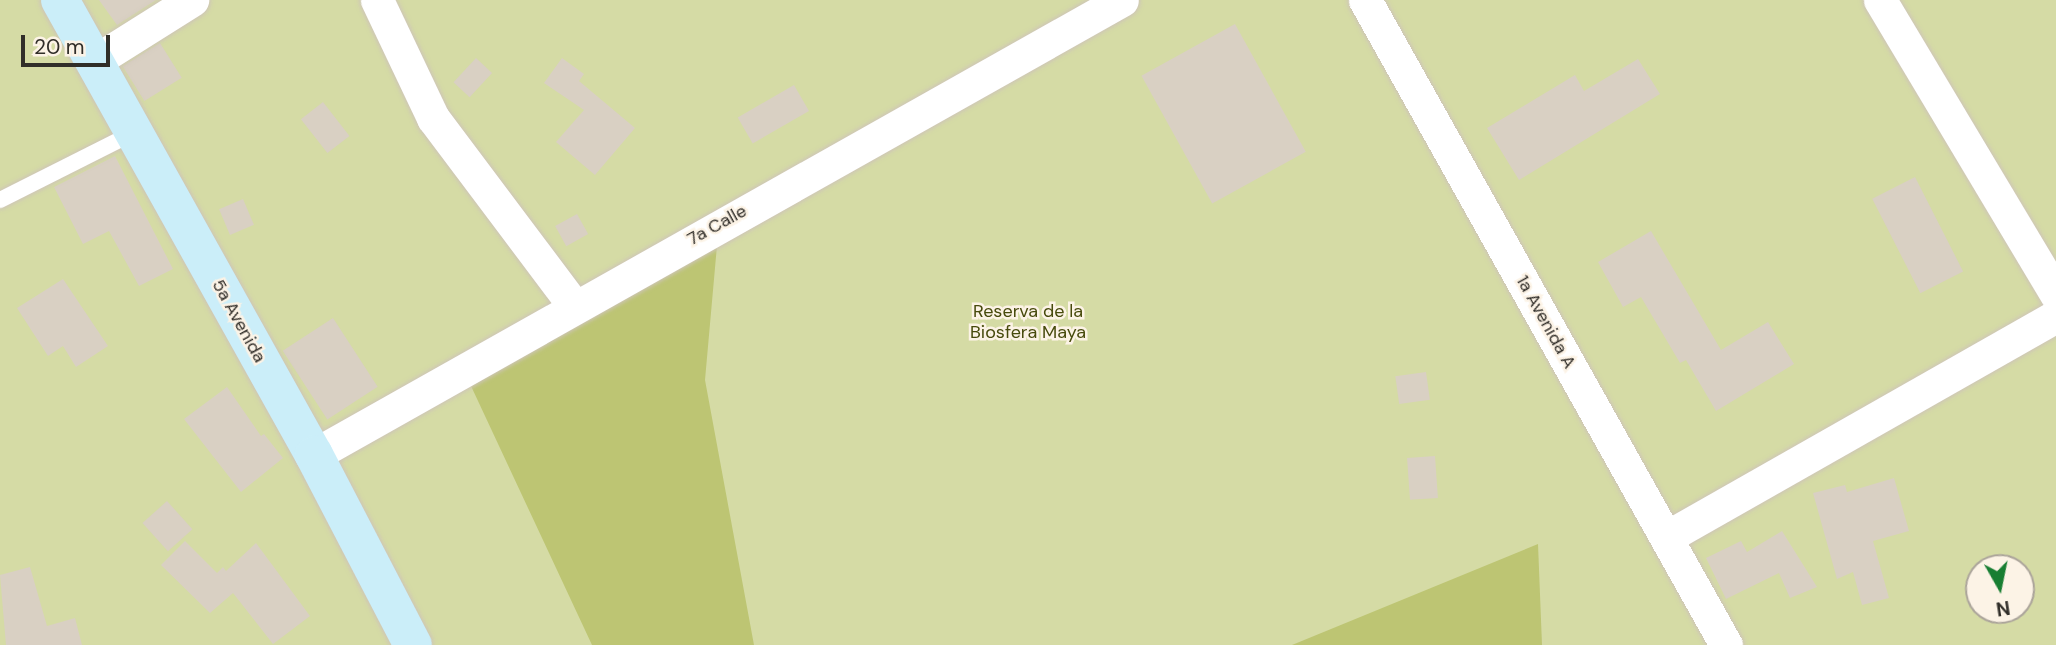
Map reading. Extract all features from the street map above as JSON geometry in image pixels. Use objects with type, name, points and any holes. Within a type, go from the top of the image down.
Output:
[{"type":"street","name":"5a Avenida","points":[[60,0],[314,455],[413,645]]},
{"type":"street","points":[[96,61],[192,0]]},
{"type":"street","points":[[377,0],[433,118],[574,306]]},
{"type":"street","name":"7a Calle","points":[[314,455],[574,306],[1122,0]]},
{"type":"street","name":"1a Avenida A","points":[[1365,0],[1726,645]]},
{"type":"street","points":[[1880,0],[2056,294]]},
{"type":"street","points":[[1667,537],[2056,316]]},
{"type":"lane","points":[[0,200],[133,133]]},
{"type":"green space","name":"Reserva de la Biosfera Maya","points":[[0,0],[2056,0],[2056,645],[0,645]]},
{"type":"green space","points":[[719,223],[705,380],[754,645],[592,645],[464,371]]},
{"type":"green space","points":[[1538,544],[1542,645],[1292,645]]},
{"type":"building","points":[[99,0],[156,0],[117,25]]},
{"type":"building","points":[[1235,24],[1306,152],[1212,204],[1141,76]]},
{"type":"building","points":[[160,43],[182,78],[144,101],[123,66]]},
{"type":"building","points":[[476,58],[492,73],[470,97],[453,82]]},
{"type":"building","points":[[562,58],[584,74],[579,81],[635,128],[595,175],[556,142],[584,110],[544,83]]},
{"type":"building","points":[[1638,59],[1660,94],[1519,180],[1487,128],[1575,75],[1584,91]]},
{"type":"building","points":[[794,85],[809,111],[753,143],[738,118]]},
{"type":"building","points":[[323,102],[349,136],[327,153],[301,119]]},
{"type":"building","points":[[115,156],[173,269],[139,286],[109,231],[83,244],[54,187]]},
{"type":"building","points":[[1915,177],[1963,271],[1920,293],[1872,199]]},
{"type":"building","points":[[243,199],[254,225],[230,235],[219,209]]},
{"type":"building","points":[[577,214],[588,234],[566,246],[555,226]]},
{"type":"building","points":[[1651,231],[1721,350],[1768,322],[1794,364],[1716,411],[1686,360],[1680,363],[1641,297],[1623,307],[1598,262]]},
{"type":"building","points":[[63,279],[108,346],[76,367],[63,346],[48,356],[17,308]]},
{"type":"building","points":[[333,318],[378,387],[327,419],[283,351]]},
{"type":"building","points":[[1426,372],[1430,400],[1399,404],[1395,376]]},
{"type":"building","points":[[227,387],[261,436],[264,434],[283,458],[241,492],[184,419]]},
{"type":"building","points":[[1435,456],[1438,498],[1410,500],[1407,458]]},
{"type":"building","points":[[1894,478],[1909,531],[1873,541],[1889,598],[1862,605],[1853,572],[1837,579],[1813,493],[1845,485],[1847,492]]},
{"type":"building","points":[[167,501],[192,529],[168,551],[142,523]]},
{"type":"building","points":[[1782,531],[1817,587],[1790,598],[1779,573],[1726,599],[1706,558],[1741,541],[1747,552]]},
{"type":"building","points":[[185,541],[217,573],[223,567],[226,571],[256,543],[310,616],[273,644],[233,593],[210,613],[161,565]]},
{"type":"building","points":[[30,567],[47,626],[75,618],[82,645],[6,645],[0,575]]}]
